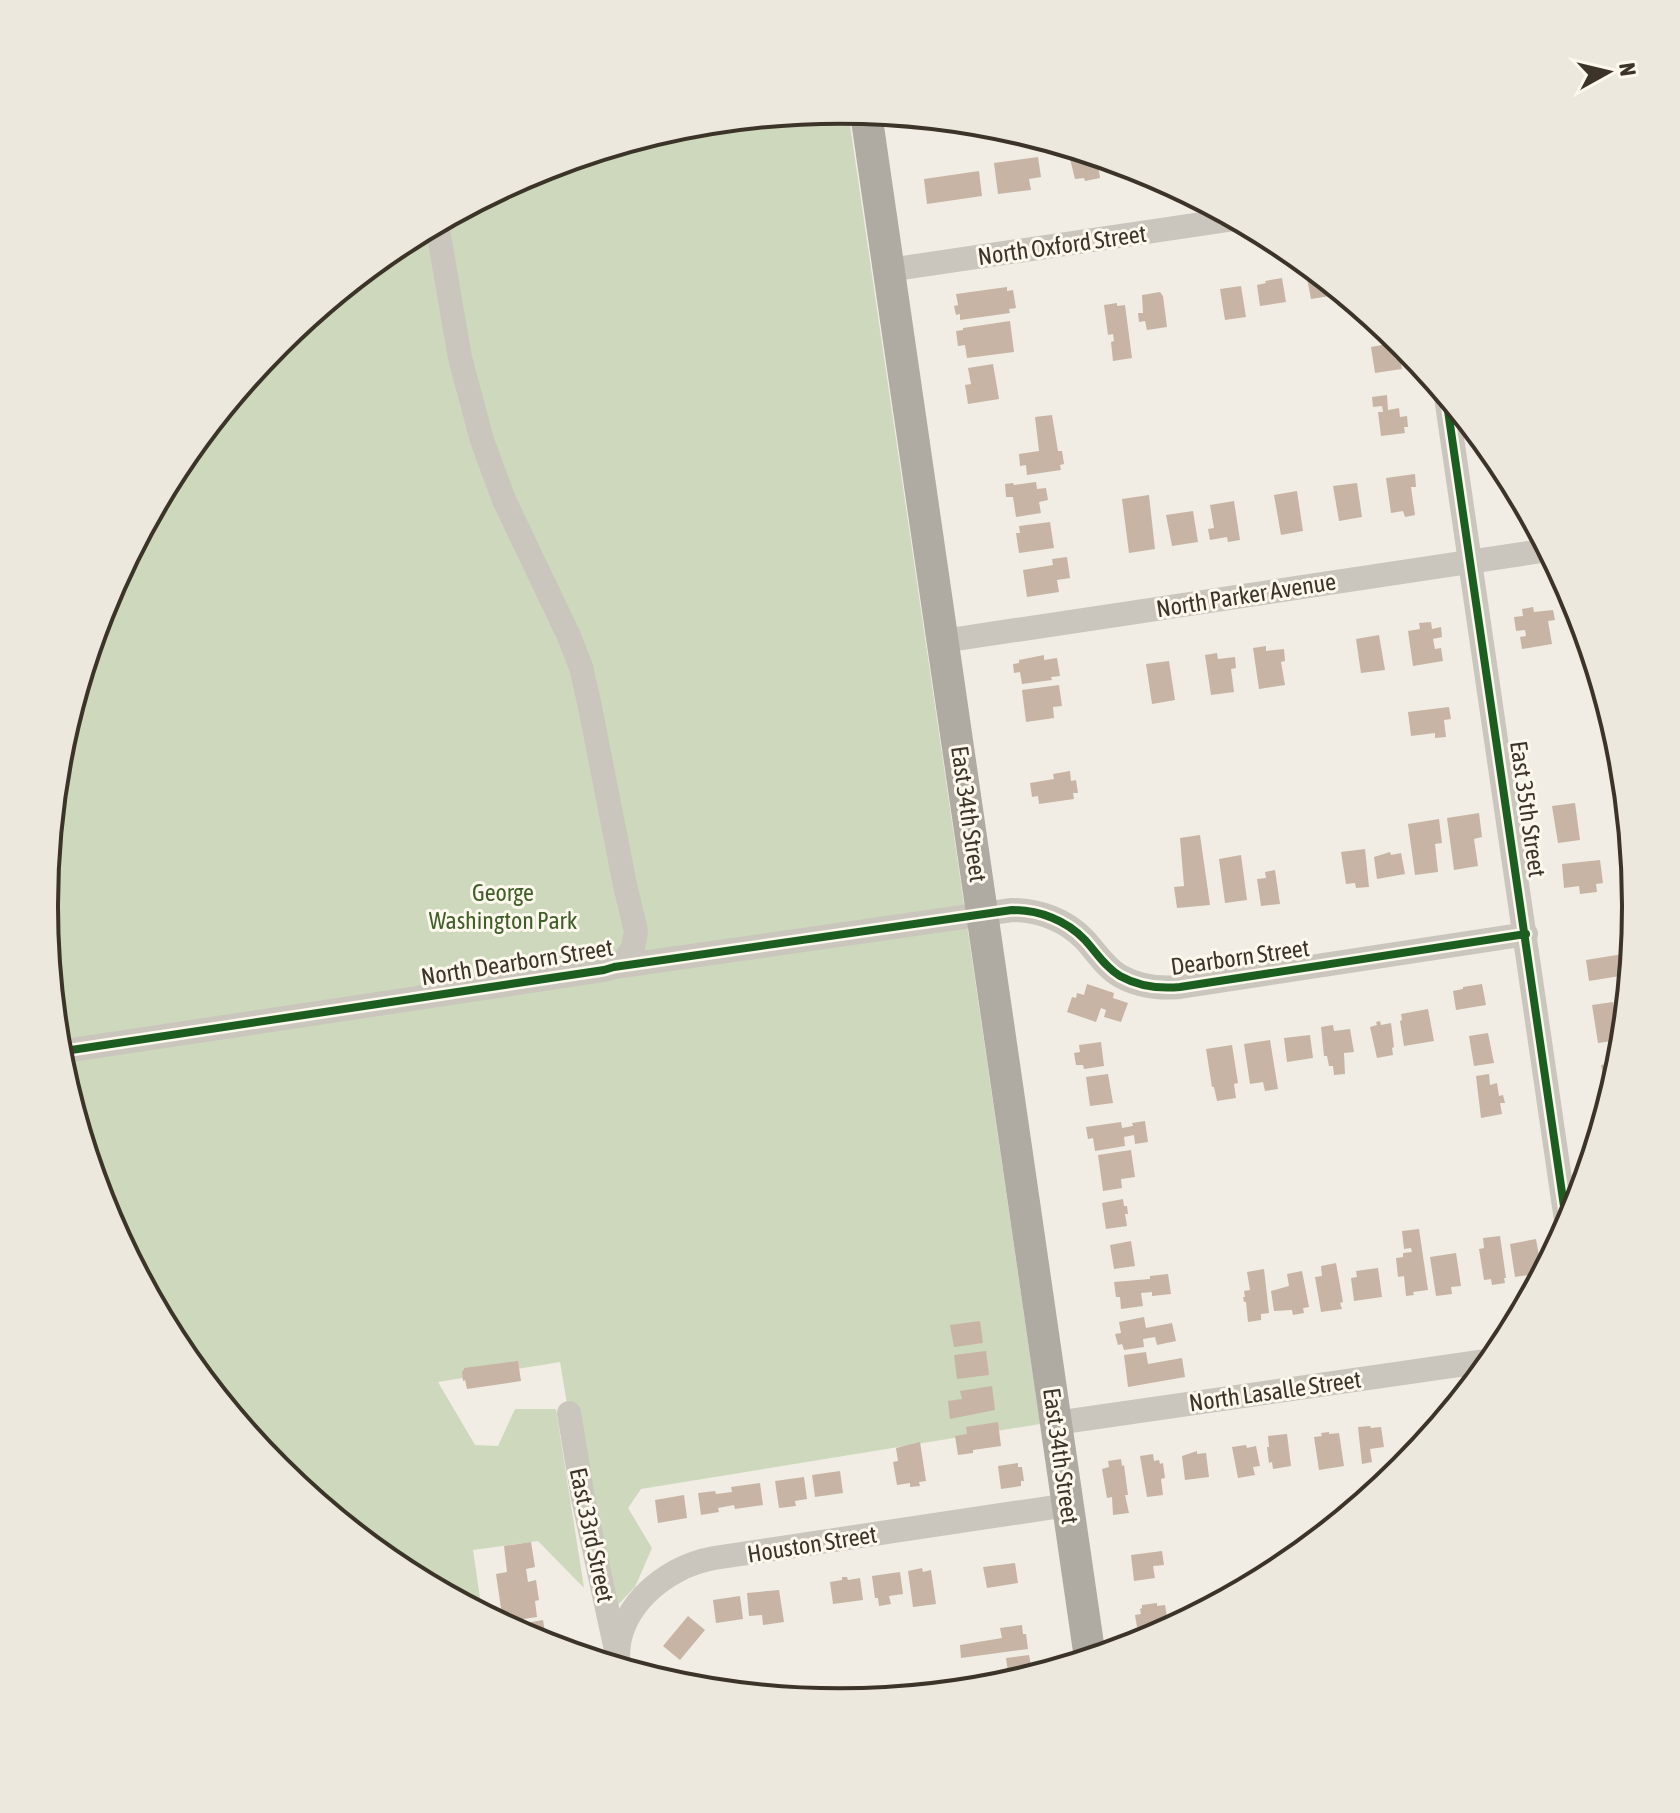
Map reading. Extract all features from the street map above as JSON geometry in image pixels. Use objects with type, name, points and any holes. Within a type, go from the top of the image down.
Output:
[{"type":"main road","name":"East 34th Street","points":[[868,125],[1089,1648]]},
{"type":"street","name":"North Oxford Street","points":[[889,270],[1217,222]]},
{"type":"street","name":"North Dearborn Street","points":[[439,235],[460,358],[482,440],[504,500],[568,634],[583,677],[636,931],[633,948],[614,967]]},
{"type":"street","name":"East 35th Street","points":[[1449,417],[1564,1202]]},
{"type":"street","name":"North Parker Avenue","points":[[943,641],[1536,552]]},
{"type":"street","name":"Dearborn Street","points":[[983,915],[1020,910],[1051,917],[1073,929],[1120,976],[1145,986],[1162,988],[1526,934]]},
{"type":"street","name":"North Dearborn Street","points":[[72,1050],[614,967],[983,915]]},
{"type":"street","name":"North Lasalle Street","points":[[1056,1423],[1475,1363]]},
{"type":"street","name":"East 33rd Street","points":[[569,1413],[583,1498],[617,1655]]},
{"type":"street","name":"Houston Street","points":[[618,1656],[619,1638],[640,1601],[668,1575],[693,1564],[1068,1505]]},
{"type":"green space","name":"George Washington Park","points":[[850,124],[1040,1424],[641,1489],[628,1508],[652,1548],[635,1587],[607,1616],[560,1362],[438,1382],[475,1445],[498,1446],[515,1409],[556,1409],[584,1588],[538,1541],[473,1550],[480,1601],[406,1557],[324,1494],[252,1422],[220,1383],[190,1341],[139,1252],[118,1206],[85,1109],[65,1009],[58,906],[60,855],[73,754],[85,704],[118,607],[163,515],[190,472],[252,391],[324,319],[364,286],[449,229],[494,205],[589,166],[638,151],[738,131]]},
{"type":"building","points":[[1038,157],[1041,177],[1029,179],[1031,190],[998,194],[994,163]]},
{"type":"building","points":[[1070,160],[1099,169],[1100,178],[1075,179]]},
{"type":"building","points":[[979,171],[982,196],[927,204],[924,179]]},
{"type":"building","points":[[1282,278],[1286,302],[1260,306],[1257,285]]},
{"type":"building","points":[[1307,280],[1328,296],[1311,299]]},
{"type":"building","points":[[1241,286],[1246,317],[1225,320],[1220,289]]},
{"type":"building","points":[[1007,287],[1007,291],[1013,290],[1016,308],[1009,309],[1010,313],[960,320],[960,314],[956,315],[956,294]]},
{"type":"building","points":[[1160,292],[1167,327],[1147,330],[1145,321],[1139,322],[1138,313],[1143,313],[1142,295]]},
{"type":"building","points":[[1117,303],[1117,306],[1125,305],[1132,358],[1113,361],[1113,334],[1108,335],[1104,305]]},
{"type":"building","points":[[1010,321],[1014,352],[967,358],[965,345],[958,346],[956,331]]},
{"type":"building","points":[[1383,345],[1401,362],[1402,369],[1375,373],[1371,347]]},
{"type":"building","points":[[993,364],[999,399],[968,404],[965,385],[971,384],[968,368]]},
{"type":"building","points":[[1387,395],[1388,410],[1399,408],[1400,417],[1407,416],[1405,433],[1381,436],[1378,412],[1383,412],[1382,406],[1373,407],[1372,397]]},
{"type":"building","points":[[1052,415],[1058,451],[1062,451],[1064,464],[1060,465],[1061,470],[1027,475],[1026,465],[1020,466],[1019,454],[1039,451],[1035,417]]},
{"type":"building","points":[[1415,474],[1416,487],[1411,487],[1415,515],[1405,517],[1403,511],[1391,513],[1386,478]]},
{"type":"building","points":[[1036,482],[1037,489],[1046,488],[1048,500],[1039,502],[1041,513],[1016,517],[1013,497],[1006,497],[1005,484]]},
{"type":"building","points":[[1357,483],[1362,517],[1339,521],[1333,486]]},
{"type":"building","points":[[1297,491],[1303,531],[1281,535],[1274,495]]},
{"type":"building","points":[[1149,495],[1155,549],[1129,553],[1122,499]]},
{"type":"building","points":[[1234,501],[1240,540],[1228,542],[1227,537],[1210,540],[1208,529],[1214,528],[1210,505]]},
{"type":"building","points":[[1193,511],[1198,542],[1172,546],[1166,515]]},
{"type":"building","points":[[1050,522],[1054,548],[1019,553],[1016,533],[1020,533],[1019,526]]},
{"type":"building","points":[[1067,557],[1070,578],[1057,580],[1059,592],[1027,597],[1023,570],[1053,565],[1052,559]]},
{"type":"building","points":[[1533,607],[1534,612],[1553,610],[1555,620],[1548,621],[1552,644],[1522,649],[1520,637],[1526,636],[1525,630],[1516,631],[1514,617],[1523,616],[1522,609]]},
{"type":"building","points":[[1431,622],[1432,629],[1441,627],[1442,637],[1433,639],[1435,649],[1441,648],[1443,661],[1413,666],[1408,631],[1420,629],[1419,623]]},
{"type":"building","points":[[1379,635],[1385,670],[1361,673],[1356,639]]},
{"type":"building","points":[[1266,646],[1266,651],[1284,649],[1285,661],[1281,662],[1285,685],[1259,689],[1253,648]]},
{"type":"building","points":[[1217,653],[1218,659],[1235,657],[1236,668],[1231,669],[1234,692],[1211,695],[1205,655]]},
{"type":"building","points":[[1044,655],[1044,660],[1057,658],[1060,676],[1022,684],[1020,672],[1014,673],[1013,664]]},
{"type":"building","points":[[1169,661],[1175,700],[1152,704],[1146,664]]},
{"type":"building","points":[[1059,685],[1062,706],[1053,707],[1054,718],[1026,722],[1022,690]]},
{"type":"building","points":[[1449,707],[1451,719],[1444,720],[1446,737],[1435,738],[1435,733],[1411,736],[1408,712]]},
{"type":"building","points":[[1070,771],[1071,781],[1076,780],[1078,793],[1073,793],[1074,799],[1039,804],[1038,796],[1032,797],[1030,783],[1054,779],[1053,774]]},
{"type":"building","points":[[1575,803],[1580,840],[1558,843],[1552,806]]},
{"type":"building","points":[[1479,813],[1482,837],[1474,839],[1478,866],[1454,870],[1447,818]]},
{"type":"building","points":[[1439,819],[1442,843],[1435,844],[1438,872],[1415,875],[1408,824]]},
{"type":"building","points":[[1200,835],[1210,905],[1177,908],[1174,887],[1184,886],[1180,838]]},
{"type":"building","points":[[1365,849],[1369,887],[1356,888],[1355,883],[1346,884],[1341,852]]},
{"type":"building","points":[[1390,852],[1391,855],[1401,853],[1405,874],[1377,879],[1374,857]]},
{"type":"building","points":[[1241,855],[1247,900],[1225,903],[1219,859]]},
{"type":"building","points":[[1600,860],[1603,883],[1596,884],[1597,892],[1580,894],[1579,886],[1564,888],[1562,864]]},
{"type":"building","points":[[1275,870],[1280,904],[1261,906],[1257,879],[1266,878],[1265,872]]},
{"type":"building","points":[[1620,954],[1618,976],[1589,981],[1586,960]]},
{"type":"building","points":[[1087,984],[1114,993],[1113,998],[1128,1003],[1121,1022],[1104,1017],[1106,1010],[1101,1008],[1096,1022],[1067,1012],[1072,997],[1076,998],[1077,993],[1084,995]]},
{"type":"building","points":[[1482,984],[1486,1005],[1456,1010],[1453,991]]},
{"type":"building","points":[[1613,1002],[1610,1041],[1598,1043],[1592,1005]]},
{"type":"building","points":[[1428,1009],[1434,1041],[1404,1046],[1401,1014]]},
{"type":"building","points":[[1380,1021],[1381,1025],[1391,1023],[1394,1047],[1393,1055],[1377,1058],[1370,1027]]},
{"type":"building","points":[[1333,1025],[1334,1031],[1350,1029],[1354,1052],[1344,1053],[1345,1074],[1334,1075],[1333,1066],[1329,1066],[1327,1056],[1324,1056],[1321,1027]]},
{"type":"building","points":[[1488,1033],[1494,1063],[1474,1066],[1469,1036]]},
{"type":"building","points":[[1310,1035],[1313,1058],[1287,1062],[1284,1038]]},
{"type":"building","points":[[1270,1040],[1278,1089],[1265,1091],[1263,1082],[1250,1084],[1244,1044]]},
{"type":"building","points":[[1101,1042],[1104,1066],[1084,1069],[1083,1065],[1076,1065],[1074,1053],[1080,1052],[1079,1045]]},
{"type":"building","points":[[1232,1045],[1238,1083],[1234,1084],[1236,1098],[1217,1101],[1206,1049]]},
{"type":"building","points":[[1108,1074],[1113,1103],[1090,1106],[1086,1077]]},
{"type":"building","points":[[1489,1074],[1490,1085],[1497,1083],[1499,1096],[1503,1095],[1505,1103],[1500,1103],[1502,1114],[1481,1118],[1476,1076]]},
{"type":"building","points":[[1145,1121],[1148,1142],[1135,1144],[1134,1135],[1124,1137],[1125,1146],[1095,1151],[1093,1138],[1088,1139],[1086,1127],[1121,1122],[1122,1128]]},
{"type":"building","points":[[1131,1150],[1135,1177],[1121,1179],[1122,1188],[1103,1191],[1098,1155]]},
{"type":"building","points":[[1123,1199],[1124,1206],[1127,1206],[1127,1226],[1106,1229],[1102,1203]]},
{"type":"building","points":[[1419,1229],[1428,1290],[1406,1296],[1404,1276],[1398,1277],[1396,1258],[1412,1252],[1411,1248],[1404,1249],[1402,1231]]},
{"type":"building","points":[[1500,1236],[1506,1278],[1505,1283],[1492,1285],[1491,1279],[1484,1280],[1479,1249],[1484,1248],[1483,1238]]},
{"type":"building","points":[[1536,1239],[1539,1256],[1529,1275],[1515,1277],[1510,1244]]},
{"type":"building","points":[[1131,1241],[1135,1266],[1114,1269],[1110,1245]]},
{"type":"building","points":[[1456,1253],[1461,1286],[1451,1287],[1452,1294],[1436,1296],[1430,1257]]},
{"type":"building","points":[[1336,1263],[1342,1309],[1321,1312],[1315,1277],[1322,1276],[1321,1266]]},
{"type":"building","points":[[1378,1268],[1382,1297],[1354,1301],[1351,1278],[1357,1277],[1356,1271]]},
{"type":"building","points":[[1264,1269],[1269,1313],[1261,1314],[1261,1320],[1248,1322],[1243,1297],[1244,1291],[1250,1290],[1247,1272]]},
{"type":"building","points":[[1302,1271],[1309,1307],[1303,1308],[1304,1313],[1293,1315],[1292,1310],[1274,1311],[1271,1291],[1289,1286],[1287,1274]]},
{"type":"building","points":[[1168,1274],[1171,1294],[1152,1296],[1152,1292],[1141,1293],[1143,1306],[1121,1309],[1114,1282]]},
{"type":"building","points":[[1144,1317],[1146,1328],[1172,1323],[1176,1341],[1157,1345],[1155,1337],[1143,1339],[1144,1347],[1124,1350],[1122,1344],[1118,1345],[1115,1334],[1121,1333],[1119,1322]]},
{"type":"building","points":[[980,1321],[983,1343],[954,1347],[950,1325]]},
{"type":"building","points":[[986,1351],[989,1375],[957,1379],[954,1355]]},
{"type":"building","points":[[1146,1352],[1148,1364],[1182,1358],[1185,1377],[1128,1387],[1124,1355]]},
{"type":"building","points":[[518,1361],[521,1381],[467,1389],[463,1381],[464,1368]]},
{"type":"building","points":[[992,1386],[995,1410],[950,1419],[948,1401],[962,1399],[960,1391]]},
{"type":"building","points":[[998,1422],[1001,1446],[958,1455],[955,1436],[967,1434],[966,1427]]},
{"type":"building","points":[[1358,1427],[1381,1427],[1384,1447],[1370,1449],[1372,1462],[1362,1464]]},
{"type":"building","points":[[1329,1432],[1339,1433],[1344,1466],[1319,1470],[1314,1437]]},
{"type":"building","points":[[1287,1434],[1291,1466],[1273,1469],[1272,1462],[1269,1463],[1268,1436]]},
{"type":"building","points":[[920,1442],[926,1481],[919,1482],[920,1486],[910,1487],[910,1483],[897,1485],[893,1462],[898,1461],[896,1448]]},
{"type":"building","points":[[1246,1445],[1247,1448],[1256,1446],[1260,1466],[1253,1467],[1255,1475],[1238,1478],[1232,1447]]},
{"type":"building","points":[[1197,1451],[1197,1454],[1206,1453],[1209,1477],[1185,1480],[1182,1456]]},
{"type":"building","points":[[1153,1454],[1154,1461],[1163,1463],[1163,1495],[1147,1497],[1140,1456]]},
{"type":"building","points":[[1121,1459],[1129,1513],[1113,1515],[1112,1497],[1107,1498],[1102,1469],[1109,1467],[1108,1461]]},
{"type":"building","points":[[1018,1463],[1018,1467],[1022,1467],[1024,1481],[1021,1481],[1021,1486],[1001,1489],[998,1466]]},
{"type":"building","points":[[840,1471],[843,1493],[815,1497],[812,1475]]},
{"type":"building","points":[[804,1477],[807,1499],[795,1501],[796,1506],[779,1508],[775,1481]]},
{"type":"building","points":[[760,1483],[763,1505],[735,1509],[734,1505],[701,1515],[698,1493],[732,1492],[731,1487]]},
{"type":"building","points":[[684,1495],[687,1518],[658,1523],[655,1500]]},
{"type":"building","points":[[531,1542],[535,1567],[526,1569],[528,1582],[536,1580],[539,1600],[535,1601],[537,1617],[520,1620],[501,1611],[496,1574],[507,1572],[504,1546]]},
{"type":"building","points":[[1162,1551],[1164,1565],[1153,1566],[1155,1578],[1134,1581],[1131,1555]]},
{"type":"building","points":[[1015,1563],[1018,1583],[987,1588],[983,1567]]},
{"type":"building","points":[[922,1568],[923,1572],[931,1570],[936,1604],[913,1607],[908,1571]]},
{"type":"building","points":[[900,1572],[903,1594],[889,1596],[891,1604],[879,1606],[872,1576]]},
{"type":"building","points":[[842,1577],[848,1580],[860,1578],[863,1600],[833,1604],[830,1582],[842,1580]]},
{"type":"building","points":[[779,1590],[784,1622],[763,1625],[762,1615],[749,1616],[747,1593]]},
{"type":"building","points":[[740,1596],[743,1619],[716,1623],[713,1600]]},
{"type":"building","points":[[1142,1605],[1165,1605],[1167,1617],[1137,1627],[1135,1615],[1141,1614]]},
{"type":"building","points":[[688,1616],[705,1630],[680,1660],[663,1646]]},
{"type":"building","points":[[543,1620],[545,1630],[541,1629],[527,1623]]},
{"type":"building","points":[[1022,1625],[1028,1649],[961,1658],[960,1645],[1002,1638],[1000,1628]]},
{"type":"building","points":[[1029,1655],[1031,1665],[1008,1670],[1006,1658]]},
{"type":"cycle path","points":[[1449,416],[1563,1202]]},
{"type":"cycle path","points":[[72,1050],[1012,910],[1042,914],[1061,922],[1078,933],[1120,976],[1164,988],[1526,934]]}]
